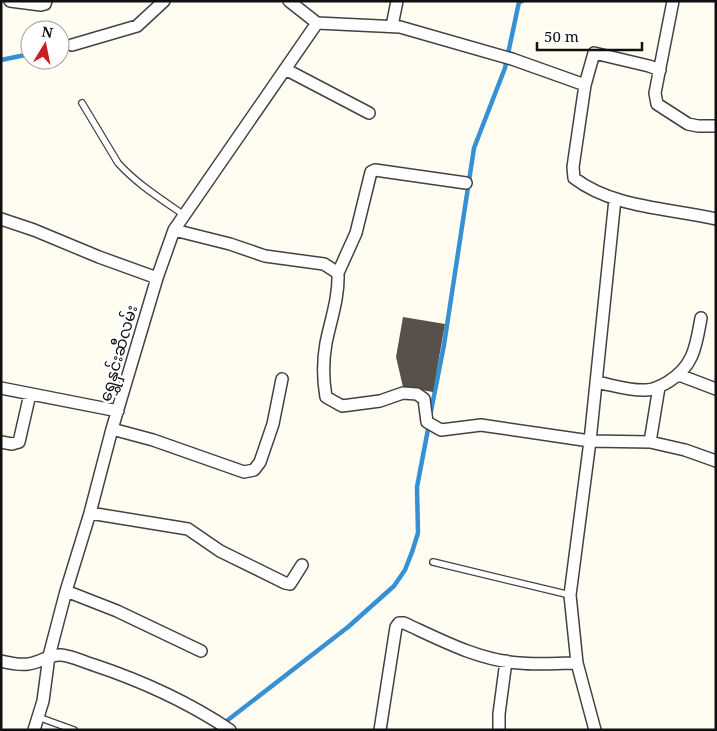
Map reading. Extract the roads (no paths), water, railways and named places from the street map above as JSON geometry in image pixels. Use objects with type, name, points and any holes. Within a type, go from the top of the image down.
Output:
[{"type":"street","points":[[10,1],[41,5],[45,4],[46,1]]},
{"type":"street","points":[[72,45],[137,26],[164,1]]},
{"type":"street","points":[[392,26],[397,1]]},
{"type":"street","points":[[673,1],[655,93],[657,104],[688,124],[716,126]]},
{"type":"street","points":[[295,3],[317,23],[400,26],[500,55],[585,85]]},
{"type":"street","name":"ရွှေနှင်းဆီလမ်း","points":[[34,730],[43,701],[49,656],[75,558],[90,513],[112,429],[157,278],[174,230],[317,23]]},
{"type":"street","points":[[660,70],[594,53],[585,85],[573,167],[574,178],[582,184],[615,199],[716,219]]},
{"type":"street","points":[[285,69],[369,113]]},
{"type":"street","points":[[466,183],[375,170],[371,172],[356,233],[338,274],[339,287],[326,344],[324,384],[326,397],[342,406],[380,401],[403,393],[417,394],[424,399],[430,424],[441,430],[481,425],[590,441],[650,442],[685,450],[716,462]]},
{"type":"street","points":[[595,730],[577,663],[570,595],[590,441],[615,199]]},
{"type":"street","points":[[1,219],[157,278]]},
{"type":"street","points":[[174,230],[230,244],[265,256],[324,264],[338,274]]},
{"type":"street","points":[[596,382],[646,390],[659,387],[679,375],[686,367],[694,350],[702,318]]},
{"type":"street","points":[[679,375],[716,389]]},
{"type":"street","points":[[112,429],[153,440],[244,472],[254,470],[260,462],[274,424],[282,379]]},
{"type":"street","points":[[650,442],[659,387]]},
{"type":"street","points":[[1,388],[118,411]]},
{"type":"street","points":[[1,442],[12,444],[19,442],[30,394]]},
{"type":"street","points":[[90,513],[188,529],[220,551],[284,583],[290,584],[302,565]]},
{"type":"street","points":[[66,591],[117,611],[201,651]]},
{"type":"street","points":[[380,730],[396,627],[399,623],[404,623],[480,656],[506,662],[537,664],[577,663]]},
{"type":"street","points":[[1,662],[29,664],[49,656],[61,655],[103,668],[168,695],[230,730]]},
{"type":"street","points":[[499,730],[499,714],[506,662]]},
{"type":"lane","points":[[82,103],[118,163],[145,188],[184,215]]},
{"type":"lane","points":[[433,562],[570,595]]},
{"type":"lane","points":[[38,716],[74,730]]},
{"type":"waterway","points":[[430,416],[444,345],[474,148],[505,68],[519,2],[522,1]]},
{"type":"waterway","points":[[1,60],[20,56]]},
{"type":"waterway","points":[[215,730],[348,627],[394,586],[405,570],[418,533],[417,487],[429,424]]}]
